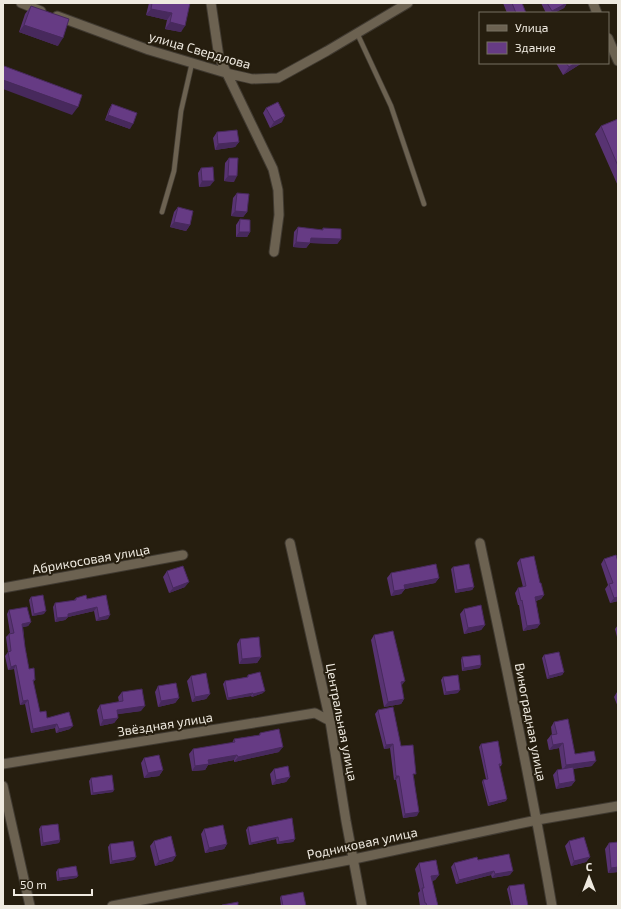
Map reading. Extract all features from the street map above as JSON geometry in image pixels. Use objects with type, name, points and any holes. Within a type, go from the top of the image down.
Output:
[{"type":"street","name":"улица Свердлова","points":[[21,3],[149,50],[226,73],[252,79],[278,78],[408,3]]},
{"type":"street","points":[[211,3],[219,57],[273,169],[278,190],[279,215],[274,252]]},
{"type":"street","points":[[609,40],[618,61]]},
{"type":"street","name":"Центральная улица","points":[[290,543],[330,720],[346,821],[362,906]]},
{"type":"street","name":"Виноградная улица","points":[[480,543],[537,820],[552,906]]},
{"type":"street","name":"Абрикосовая улица","points":[[3,588],[184,555]]},
{"type":"street","name":"Звёздная улица","points":[[3,764],[315,713],[330,720]]},
{"type":"street","points":[[3,786],[30,906]]},
{"type":"street","name":"Родниковая улица","points":[[112,906],[354,859],[537,820],[618,806]]},
{"type":"lane","points":[[357,33],[391,106],[424,204]]},
{"type":"lane","points":[[162,212],[174,171],[181,111],[192,63]]},
{"type":"building","points":[[152,3],[190,3],[185,26],[170,22],[172,13],[151,9]]},
{"type":"building","points":[[512,3],[522,3],[526,12],[516,12]]},
{"type":"building","points":[[547,3],[567,3],[552,11]]},
{"type":"building","points":[[31,6],[69,19],[63,38],[24,25]]},
{"type":"building","points":[[567,64],[574,64],[569,67]]},
{"type":"building","points":[[4,66],[82,95],[78,107],[3,80]]},
{"type":"building","points":[[278,102],[285,116],[274,122],[266,108]]},
{"type":"building","points":[[112,104],[137,113],[133,124],[108,115]]},
{"type":"building","points":[[618,119],[618,166],[601,126]]},
{"type":"building","points":[[237,130],[239,142],[218,144],[217,132]]},
{"type":"building","points":[[229,158],[238,158],[237,176],[228,176]]},
{"type":"building","points":[[213,167],[214,181],[202,181],[201,168]]},
{"type":"building","points":[[237,193],[249,194],[247,212],[235,211]]},
{"type":"building","points":[[178,207],[193,211],[190,225],[174,222]]},
{"type":"building","points":[[240,219],[250,220],[250,232],[239,232]]},
{"type":"building","points":[[298,227],[323,230],[323,228],[341,229],[341,239],[311,238],[310,243],[296,242]]},
{"type":"building","points":[[616,555],[618,562],[618,597],[614,598],[609,584],[613,583],[604,559]]},
{"type":"building","points":[[534,556],[544,595],[535,597],[540,624],[527,626],[518,588],[526,586],[520,559]]},
{"type":"building","points":[[436,564],[439,578],[404,585],[405,589],[394,591],[391,573]]},
{"type":"building","points":[[469,564],[474,587],[457,590],[453,567]]},
{"type":"building","points":[[183,566],[189,582],[173,588],[167,571]]},
{"type":"building","points":[[43,595],[46,611],[34,614],[31,597]]},
{"type":"building","points":[[86,595],[87,599],[106,595],[110,615],[99,618],[97,607],[68,614],[68,617],[57,618],[55,603],[76,600],[76,598]]},
{"type":"building","points":[[481,605],[485,625],[468,628],[464,609]]},
{"type":"building","points":[[27,607],[31,622],[22,624],[29,669],[34,668],[35,680],[33,680],[40,712],[46,711],[47,718],[69,712],[73,726],[59,729],[57,724],[33,729],[28,700],[23,701],[16,665],[11,667],[8,652],[11,651],[9,634],[14,633],[9,610]]},
{"type":"building","points":[[393,631],[405,681],[401,682],[404,699],[388,702],[374,635]]},
{"type":"building","points":[[259,637],[261,657],[242,659],[240,639]]},
{"type":"building","points":[[559,652],[564,672],[549,676],[544,655]]},
{"type":"building","points":[[480,655],[481,665],[464,668],[462,657]]},
{"type":"building","points":[[260,672],[265,691],[228,698],[225,681],[248,677],[248,675]]},
{"type":"building","points":[[206,673],[210,694],[195,697],[191,676]]},
{"type":"building","points":[[458,675],[460,690],[446,692],[443,677]]},
{"type":"building","points":[[176,683],[179,698],[161,701],[158,686]]},
{"type":"building","points":[[142,689],[145,706],[117,710],[118,718],[103,720],[100,705],[123,701],[122,692]]},
{"type":"building","points":[[393,707],[401,746],[413,745],[416,774],[413,774],[419,812],[405,814],[399,776],[396,776],[393,744],[386,745],[378,710]]},
{"type":"building","points":[[568,719],[575,754],[594,751],[596,761],[566,765],[563,743],[553,745],[551,735],[557,734],[554,722]]},
{"type":"building","points":[[279,729],[283,747],[238,757],[237,755],[208,760],[209,764],[195,766],[193,749],[235,742],[234,739],[260,735],[260,733]]},
{"type":"building","points":[[498,741],[502,764],[499,764],[507,799],[489,803],[483,780],[488,779],[481,744]]},
{"type":"building","points":[[159,755],[163,770],[148,773],[144,758]]},
{"type":"building","points":[[288,766],[290,777],[276,780],[274,769]]},
{"type":"building","points":[[573,767],[575,781],[559,784],[557,770]]},
{"type":"building","points":[[112,775],[114,790],[93,793],[91,778]]},
{"type":"building","points":[[292,818],[295,839],[279,842],[278,837],[251,843],[248,827]]},
{"type":"building","points":[[58,824],[60,840],[43,843],[41,826]]},
{"type":"building","points":[[223,825],[227,844],[209,848],[204,829]]},
{"type":"building","points":[[171,836],[176,856],[159,861],[154,841]]},
{"type":"building","points":[[584,837],[590,857],[574,861],[569,841]]},
{"type":"building","points":[[133,841],[136,857],[112,861],[110,844]]},
{"type":"building","points":[[618,842],[618,867],[611,868],[609,843]]},
{"type":"building","points":[[509,854],[513,871],[495,874],[494,871],[459,880],[454,863],[477,857],[478,860]]},
{"type":"building","points":[[436,860],[439,875],[431,876],[438,906],[427,906],[422,888],[424,888],[419,863]]},
{"type":"building","points":[[76,866],[78,876],[59,878],[58,869]]},
{"type":"building","points":[[524,884],[528,906],[513,906],[509,886]]},
{"type":"building","points":[[303,892],[306,906],[283,906],[281,896]]},
{"type":"building","points":[[238,902],[238,906],[222,906],[222,905]]}]
